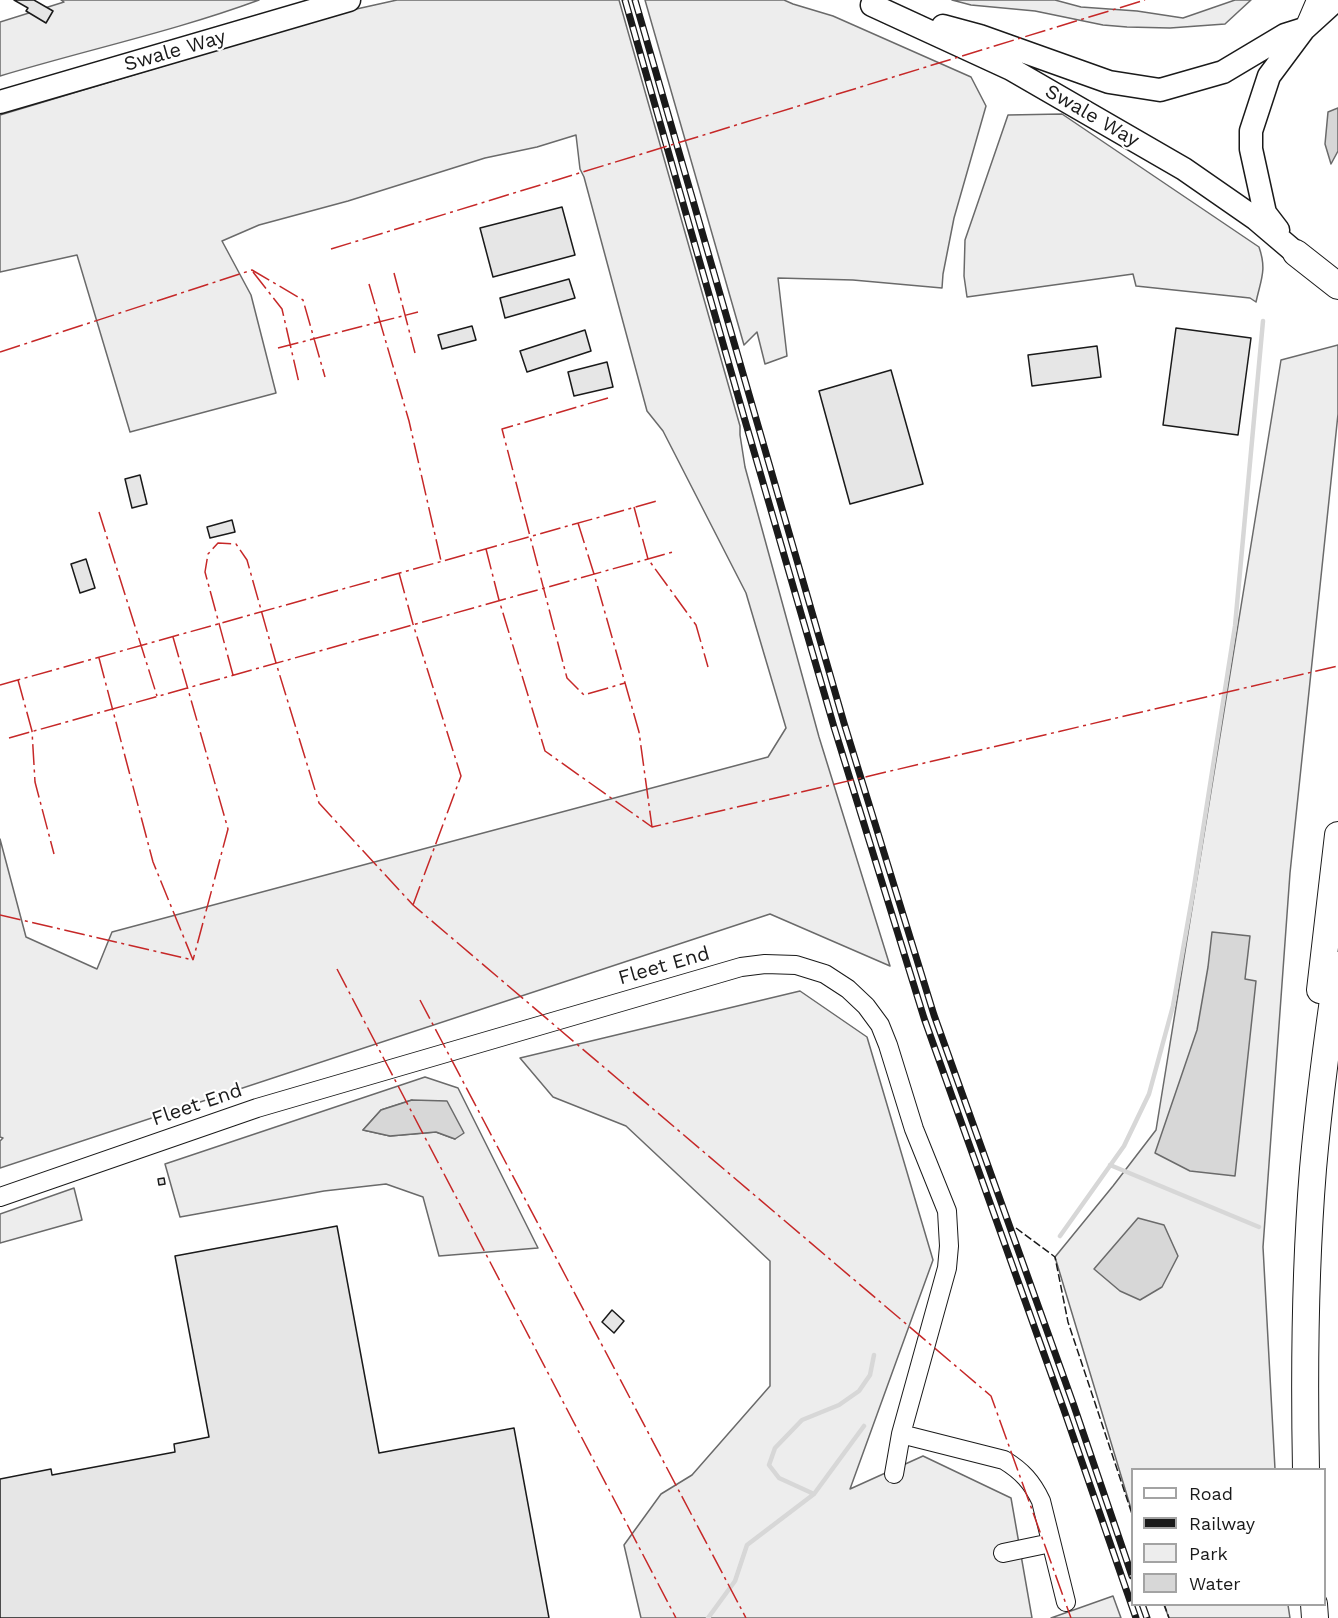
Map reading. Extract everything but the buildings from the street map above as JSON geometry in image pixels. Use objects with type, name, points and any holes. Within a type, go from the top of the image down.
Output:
[{"type":"highway","points":[[1296,253],[1338,286]]},
{"type":"highway","points":[[1313,1169],[1307,1116],[1338,835]]},
{"type":"highway","points":[[1306,1468],[1304,1390],[1313,1169],[1338,965]]},
{"type":"main road","name":"Swale Way","points":[[0,102],[350,0]]},
{"type":"main road","points":[[1336,0],[1304,29],[1269,75],[1251,131],[1251,149],[1265,213],[1296,253],[1338,271]]},
{"type":"main road","name":"Swale Way","points":[[864,2],[980,36],[1109,82],[1160,90],[1223,72],[1285,35],[1304,29]]},
{"type":"main road","name":"Swale Way","points":[[864,2],[1011,69],[1174,163],[1256,219],[1296,253]]},
{"type":"street","points":[[1304,29],[1316,0]]},
{"type":"street","name":"Fleet End","points":[[0,1197],[257,1108],[365,1076],[741,967],[765,964],[796,965],[825,974],[848,989],[866,1006],[880,1025],[914,1129],[947,1211],[949,1246],[946,1268],[901,1434],[894,1474]]},
{"type":"street","points":[[901,1434],[1004,1460],[1027,1478],[1041,1501],[1066,1602]]},
{"type":"street","points":[[1003,1553],[1051,1543]]},
{"type":"green space","points":[[61,0],[259,0],[163,31],[0,76],[0,22],[64,2]]},
{"type":"green space","points":[[397,0],[619,0],[740,426],[745,467],[819,737],[890,966],[770,914],[0,1168],[0,1141],[3,1138],[0,1137],[0,839],[26,937],[97,969],[112,932],[768,757],[786,728],[746,593],[663,431],[647,411],[580,169],[576,135],[537,147],[485,158],[348,201],[259,225],[222,241],[251,295],[276,393],[130,432],[77,255],[0,272],[0,115],[343,12]]},
{"type":"green space","points":[[645,0],[784,0],[833,16],[971,77],[986,106],[954,218],[942,288],[853,280],[778,278],[787,356],[765,364],[757,332],[744,345]]},
{"type":"green space","points":[[952,0],[1055,0],[1081,7],[1137,11],[1183,18],[1235,0],[1251,0],[1225,24],[1170,28],[1103,25],[1035,11],[971,5]]},
{"type":"green space","points":[[1062,114],[1259,247],[1263,268],[1256,302],[1250,298],[1136,286],[1133,274],[967,297],[964,276],[965,240],[1008,115]]},
{"type":"green space","points":[[1338,345],[1338,414],[1290,873],[1263,1247],[1275,1468],[1131,1468],[1131,1509],[1055,1257],[1156,1130],[1281,360]]},
{"type":"green space","points":[[800,991],[867,1037],[933,1260],[850,1489],[923,1456],[1011,1498],[1032,1618],[641,1618],[624,1545],[661,1494],[692,1475],[770,1386],[770,1261],[626,1126],[553,1097],[520,1058]]},
{"type":"green space","points":[[425,1077],[458,1088],[538,1248],[439,1256],[423,1197],[386,1184],[324,1191],[180,1217],[165,1164]],"holes":[[[412,1100],[455,1139],[436,1132],[390,1136],[363,1130],[381,1110]]]},
{"type":"green space","points":[[74,1188],[82,1220],[0,1243],[0,1214]]},
{"type":"green space","points":[[1113,1596],[1121,1618],[1051,1618]]},
{"type":"green space","points":[[1164,1606],[1288,1606],[1290,1618],[1169,1618]]},
{"type":"water","points":[[1338,108],[1338,151],[1331,164],[1325,144],[1328,112]]},
{"type":"water","points":[[1212,932],[1250,936],[1245,979],[1256,981],[1235,1176],[1190,1171],[1155,1153],[1197,1030]]},
{"type":"water","points":[[412,1100],[447,1101],[464,1133],[455,1139],[436,1132],[390,1136],[363,1130],[381,1110]]},
{"type":"water","points":[[1138,1218],[1164,1225],[1178,1256],[1162,1287],[1140,1300],[1120,1291],[1094,1269]]},
{"type":"waterway","points":[[1060,1236],[1124,1146],[1149,1094],[1173,1006],[1235,626],[1263,321]]},
{"type":"waterway","points":[[1110,1165],[1259,1227]]},
{"type":"waterway","points":[[814,1494],[779,1478],[769,1465],[775,1448],[802,1420],[839,1405],[859,1391],[870,1375],[874,1355]]},
{"type":"waterway","points":[[708,1618],[735,1581],[747,1545],[814,1494],[864,1426]]},
{"type":"railway","points":[[625,0],[834,727],[924,1018],[1131,1604]]},
{"type":"railway","points":[[635,0],[844,723],[934,1015],[1074,1406],[1131,1573]]},
{"type":"railway","points":[[1132,1606],[1136,1618]]},
{"type":"railway","points":[[1143,1606],[1147,1618]]},
{"type":"fence","points":[[1016,1228],[1055,1257],[1068,1322],[1131,1511]]},
{"type":"fence","points":[[1165,1606],[1169,1618]]},
{"type":"power","points":[[331,249],[1145,0]]},
{"type":"power","points":[[0,352],[252,270],[303,300],[325,377]]},
{"type":"power","points":[[253,272],[282,309],[299,383]]},
{"type":"power","points":[[394,273],[415,353]]},
{"type":"power","points":[[369,284],[409,421],[441,561]]},
{"type":"power","points":[[278,348],[418,312]]},
{"type":"power","points":[[608,398],[502,429],[567,678],[584,695],[625,683]]},
{"type":"power","points":[[0,685],[657,501]]},
{"type":"power","points":[[634,507],[648,559],[696,625],[708,667]]},
{"type":"power","points":[[99,512],[157,696]]},
{"type":"power","points":[[578,523],[639,732],[652,827]]},
{"type":"power","points":[[233,675],[205,572],[208,554],[218,543],[236,544],[247,560],[319,803],[413,905],[991,1396],[1071,1618]]},
{"type":"power","points":[[486,549],[499,600],[545,751],[652,827],[1338,666]]},
{"type":"power","points":[[9,738],[673,552]]},
{"type":"power","points":[[399,573],[461,776],[413,905]]},
{"type":"power","points":[[173,637],[228,829],[193,960]]},
{"type":"power","points":[[99,658],[153,862],[193,960]]},
{"type":"power","points":[[18,680],[32,731],[35,782],[54,854]]},
{"type":"power","points":[[0,915],[193,960]]},
{"type":"power","points":[[337,969],[676,1618]]},
{"type":"power","points":[[420,1000],[746,1618]]}]
